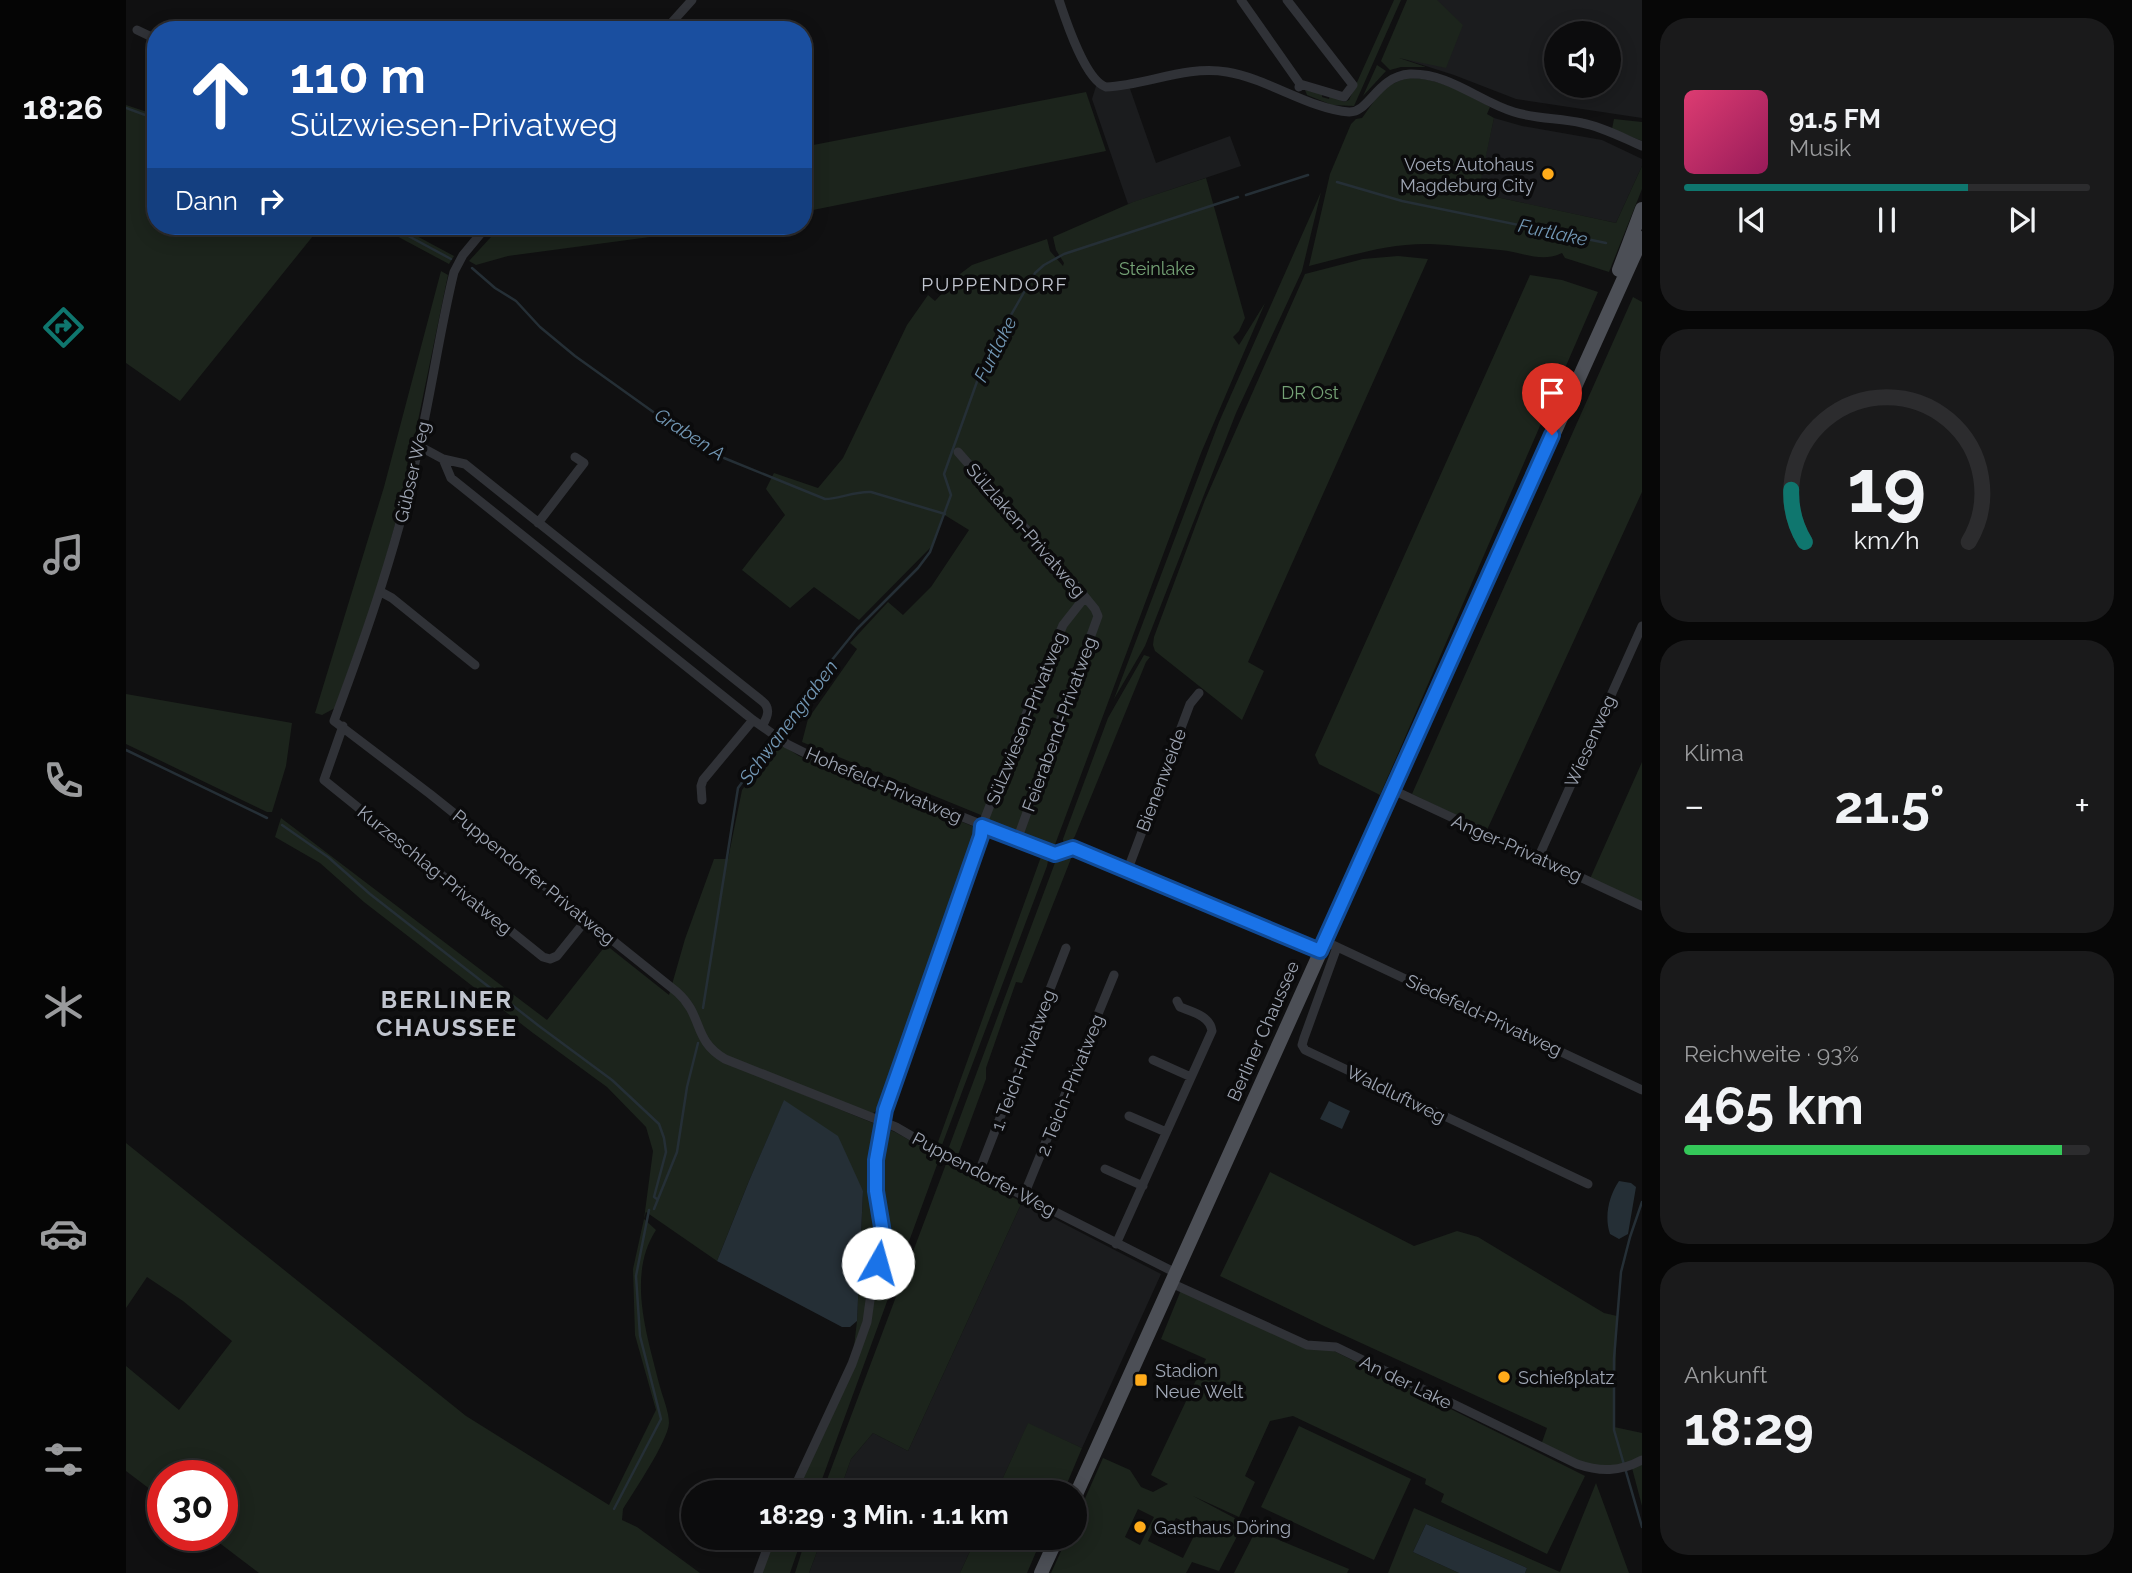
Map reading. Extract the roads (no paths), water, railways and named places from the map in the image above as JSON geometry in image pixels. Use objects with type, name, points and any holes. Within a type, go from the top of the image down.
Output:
[{"type":"main road","name":"Berliner Chaussee","points":[[1590,350],[1596,322],[1642,209]]},
{"type":"main road","name":"Berliner Chaussee","points":[[1083,1480],[1327,946],[1393,790],[1642,238]]},
{"type":"main road","points":[[1041,1573],[1052,1550]]},
{"type":"street","points":[[673,21],[692,0]]},
{"type":"street","points":[[1059,0],[1093,77],[1109,88],[1193,71],[1220,71],[1241,75],[1333,109],[1353,112],[1362,107],[1381,85],[1391,78],[1412,74],[1458,85],[1516,113],[1586,124],[1642,146]]},
{"type":"street","points":[[1241,0],[1300,84],[1343,97],[1348,95],[1353,85],[1287,0]]},
{"type":"street","points":[[137,30],[147,35]]},
{"type":"street","points":[[1296,95],[1300,84]]},
{"type":"street","name":"Gübser Weg","points":[[339,723],[381,592],[419,446],[454,272],[463,255],[480,235]]},
{"type":"street","name":"Hohefeld-Privatweg","points":[[419,446],[443,459],[465,464],[765,703],[768,711],[765,729]]},
{"type":"street","name":"Sülzlaken-Privatweg","points":[[958,452],[1095,608]]},
{"type":"street","points":[[538,523],[584,463],[575,457]]},
{"type":"street","name":"Hohefeld-Privatweg","points":[[443,459],[451,478],[781,740],[815,758],[1017,840],[1055,854],[1073,848],[1327,946]]},
{"type":"street","points":[[381,592],[475,665]]},
{"type":"street","name":"Sülzwiesen-Privatweg","points":[[798,1480],[852,1364],[867,1322],[884,1239],[876,1191],[876,1160],[888,1101],[981,836],[982,826],[1063,625],[1085,597]]},
{"type":"street","name":"Feierabend-Privatweg","points":[[1017,840],[1098,617],[1095,608]]},
{"type":"street","name":"Wiesenweg","points":[[1539,856],[1642,626]]},
{"type":"street","name":"Bienenweide","points":[[1128,869],[1190,704],[1199,693]]},
{"type":"street","points":[[702,800],[701,786],[704,780],[753,720]]},
{"type":"street","name":"Puppendorfer Privatweg","points":[[339,723],[687,1003],[694,1012],[704,1042],[712,1052]]},
{"type":"street","name":"Kurzeschlag-Privatweg","points":[[339,723],[324,780],[543,957],[550,959],[557,956],[586,920]]},
{"type":"street","name":"Anger-Privatweg","points":[[1393,790],[1642,906]]},
{"type":"street","name":"Siedefeld-Privatweg","points":[[1327,946],[1642,1090]]},
{"type":"street","name":"Waldluftweg","points":[[1327,946],[1304,1035],[1302,1045],[1305,1050],[1588,1184]]},
{"type":"street","name":"1. Teich-Privatweg","points":[[979,1172],[1066,948]]},
{"type":"street","name":"2. Teich-Privatweg","points":[[1024,1195],[1114,975]]},
{"type":"street","points":[[1116,1244],[1212,1031],[1206,1018],[1180,1007],[1177,1001]]},
{"type":"street","name":"Puppendorfer Weg","points":[[712,1052],[883,1122],[1116,1244],[1173,1278]]},
{"type":"street","points":[[1153,1060],[1191,1077]]},
{"type":"street","points":[[1129,1116],[1166,1132]]},
{"type":"street","points":[[1105,1169],[1143,1186]]},
{"type":"street","name":"An der Lake","points":[[1173,1278],[1307,1346],[1336,1347],[1577,1464],[1597,1470],[1613,1470],[1642,1460]]},
{"type":"street","points":[[758,1573],[767,1550]]},
{"type":"waterway","name":"Graben A","points":[[126,108],[147,116]]},
{"type":"waterway","name":"Furtlake","points":[[1246,195],[1308,175]]},
{"type":"waterway","name":"Furtlake","points":[[1337,182],[1402,201],[1606,243]]},
{"type":"waterway","name":"Schwanengraben","points":[[703,1008],[738,788],[857,629],[918,568],[930,552],[951,495],[944,474],[984,362],[1035,273],[1064,254],[1238,197]]},
{"type":"waterway","name":"Graben A","points":[[407,235],[451,259]]},
{"type":"waterway","name":"Graben A","points":[[472,268],[495,288],[516,301],[540,327],[575,356],[691,439],[724,458],[825,499],[871,492],[945,514]]},
{"type":"waterway","points":[[126,750],[267,818]]},
{"type":"waterway","points":[[282,825],[328,857],[370,894],[612,1080],[659,1124],[666,1152],[654,1197],[657,1199]]},
{"type":"waterway","name":"Schwanengraben","points":[[654,1209],[677,1152],[687,1087],[698,1043]]},
{"type":"waterway","name":"Furtlake","points":[[1642,1202],[1621,1272],[1614,1358],[1614,1430],[1642,1527]]},
{"type":"waterway","name":"Schwanengraben","points":[[614,1509],[661,1419],[640,1336],[636,1276],[649,1210]]},
{"type":"place","name":"Voets Autohaus Magdeburg City","points":[[1548,174]]},
{"type":"place","name":"Schießplatz","points":[[1504,1377]]},
{"type":"place","name":"Stadion Neue Welt","points":[[1141,1380]]},
{"type":"place","name":"Gasthaus Döring","points":[[1140,1527]]},
{"type":"district","name":"PUPPENDORF","points":[[995,284]]},
{"type":"district","name":"BERLINER CHAUSSEE","points":[[447,1013]]},
{"type":"park label","name":"Steinlake","points":[[1157,268]]},
{"type":"park label","name":"DR Ost","points":[[1310,392]]}]
